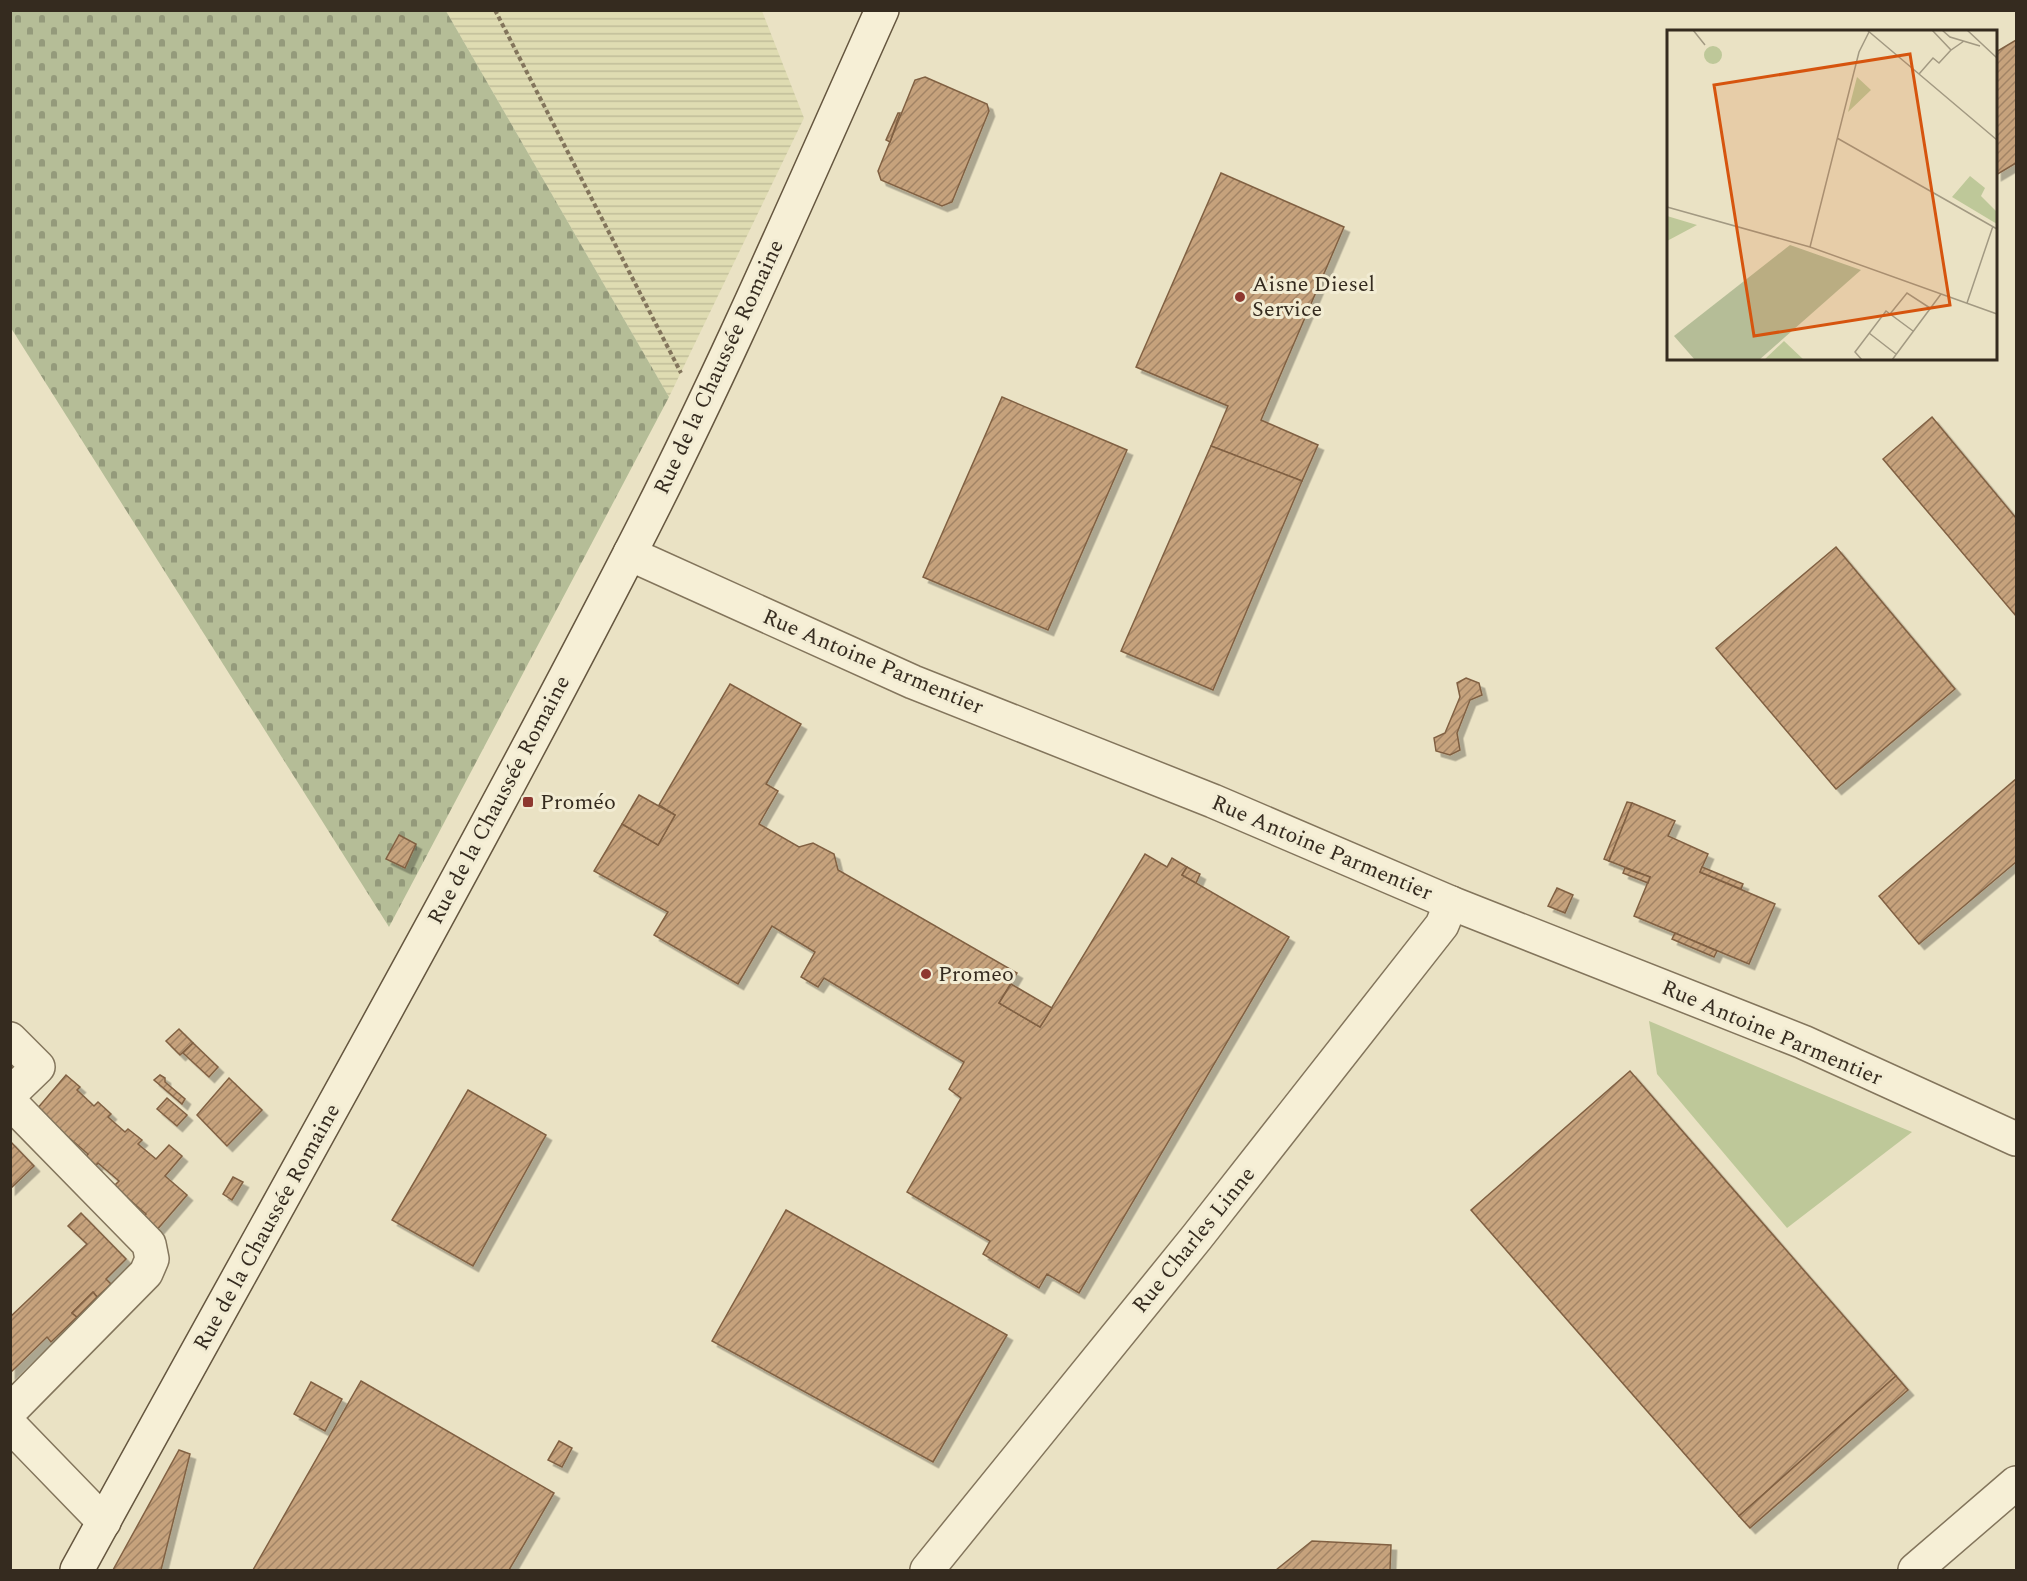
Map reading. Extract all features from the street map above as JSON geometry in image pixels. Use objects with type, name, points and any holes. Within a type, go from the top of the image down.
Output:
[{"type":"street","name":"Rue de la Chaussée Romaine","points":[[77,1570],[490,819],[630,553],[701,411],[882,10]]},
{"type":"street","name":"Rue Antoine Parmentier","points":[[630,553],[913,682],[1213,801],[1451,903],[1803,1042],[2016,1138]]},
{"type":"street","name":"Rue Charles Linne","points":[[927,1570],[1219,1209],[1442,925],[1451,903]]},
{"type":"street","points":[[10,1040],[38,1067],[10,1094]]},
{"type":"street","points":[[10,1102],[149,1244],[152,1259],[146,1273],[10,1411]]},
{"type":"street","points":[[10,1425],[104,1522]]},
{"type":"street","points":[[1916,1570],[2016,1483]]},
{"type":"path","points":[[495,10],[701,411]]},
{"type":"shaded area","points":[[446,11],[762,11],[804,118],[669,397]]},
{"type":"green space","points":[[11,11],[446,11],[669,397],[389,927],[11,328]]},
{"type":"green space","points":[[1649,1021],[1912,1132],[1787,1228],[1657,1074]]},
{"type":"building","points":[[2016,40],[2016,163],[1997,174],[1997,51]]},
{"type":"building","points":[[925,77],[987,104],[989,111],[952,202],[942,206],[881,180],[878,171],[915,80]]},
{"type":"building","points":[[900,113],[890,142],[886,140]]},
{"type":"building","name":"Aisne Diesel Service","points":[[1221,173],[1344,227],[1261,420],[1318,445],[1302,481],[1211,446],[1228,406],[1136,367]]},
{"type":"building","points":[[1002,397],[1127,450],[1048,630],[923,577]]},
{"type":"building","points":[[1932,417],[2016,518],[2016,616],[1883,459]]},
{"type":"building","points":[[1211,446],[1302,481],[1213,690],[1121,651]]},
{"type":"building","points":[[1836,547],[1955,689],[1836,789],[1716,648]]},
{"type":"building","points":[[1466,678],[1479,683],[1482,695],[1470,700],[1457,733],[1460,750],[1450,755],[1436,751],[1434,738],[1445,733],[1460,697],[1457,683]]},
{"type":"building","points":[[730,684],[801,724],[766,784],[778,791],[759,824],[799,847],[813,843],[834,854],[838,870],[1017,973],[999,1003],[1040,1027],[1145,854],[1167,867],[1172,858],[1187,867],[1182,875],[1289,937],[1079,1293],[1047,1274],[1039,1288],[983,1254],[990,1241],[907,1192],[961,1098],[949,1089],[964,1062],[824,978],[818,987],[801,977],[815,952],[772,926],[738,984],[654,935],[668,912],[594,871],[622,824],[658,845],[675,815],[659,805]]},
{"type":"building","points":[[2016,779],[2016,862],[1919,944],[1879,896]]},
{"type":"building","points":[[639,795],[675,815],[658,845],[622,824]]},
{"type":"building","points":[[1627,802],[1632,803],[1609,861],[1604,859]]},
{"type":"building","points":[[1632,803],[1675,821],[1668,836],[1708,854],[1700,872],[1775,904],[1749,964],[1634,916],[1650,877],[1609,861]]},
{"type":"building","points":[[399,835],[416,844],[405,868],[386,859]]},
{"type":"building","points":[[1187,867],[1200,874],[1196,883],[1182,875]]},
{"type":"building","points":[[1702,867],[1743,884],[1741,889],[1700,872]]},
{"type":"building","points":[[1625,868],[1650,877],[1648,883],[1623,873]]},
{"type":"building","points":[[1557,888],[1573,895],[1565,913],[1548,906]]},
{"type":"building","points":[[1675,933],[1717,951],[1714,957],[1672,939]]},
{"type":"building","points":[[1011,984],[1052,1008],[1040,1027],[999,1003]]},
{"type":"building","points":[[179,1029],[193,1043],[180,1055],[166,1041]]},
{"type":"building","points":[[193,1043],[218,1067],[209,1077],[183,1053]]},
{"type":"building","points":[[1630,1071],[1896,1376],[1739,1516],[1471,1210]]},
{"type":"building","points":[[66,1075],[80,1087],[77,1090],[94,1106],[98,1102],[111,1114],[108,1117],[125,1132],[128,1129],[142,1140],[138,1144],[156,1159],[169,1145],[182,1156],[165,1176],[187,1195],[156,1231],[142,1219],[146,1214],[114,1186],[119,1181],[98,1163],[94,1168],[84,1159],[88,1154],[67,1136],[63,1141],[54,1132],[58,1127],[37,1109]]},
{"type":"building","points":[[160,1075],[185,1099],[182,1104],[154,1080]]},
{"type":"building","points":[[229,1078],[262,1110],[227,1146],[197,1115]]},
{"type":"building","points":[[468,1090],[546,1135],[473,1266],[392,1220]]},
{"type":"building","points":[[167,1098],[187,1115],[177,1126],[157,1109]]},
{"type":"building","points":[[10,1141],[34,1166],[10,1189]]},
{"type":"building","points":[[233,1177],[243,1182],[232,1200],[223,1194]]},
{"type":"building","points":[[786,1210],[1007,1335],[933,1462],[712,1341]]},
{"type":"building","points":[[81,1213],[126,1259],[106,1279],[111,1284],[97,1297],[93,1292],[72,1313],[77,1317],[51,1342],[47,1337],[10,1373],[10,1317],[87,1244],[68,1226]]},
{"type":"building","points":[[93,1292],[97,1297],[77,1317],[72,1313]]},
{"type":"building","points":[[1896,1376],[1908,1390],[1750,1528],[1739,1516]]},
{"type":"building","points":[[361,1381],[554,1493],[509,1570],[253,1570]]},
{"type":"building","points":[[311,1382],[342,1399],[325,1431],[294,1414]]},
{"type":"building","points":[[559,1441],[572,1448],[562,1467],[548,1460]]},
{"type":"building","points":[[179,1450],[190,1454],[161,1570],[113,1570]]},
{"type":"building","points":[[1312,1541],[1391,1545],[1390,1570],[1276,1570]]},
{"type":"place","name":"Aisne Diesel Service","points":[[1240,297]]},
{"type":"place","name":"Proméo","points":[[528,802]]},
{"type":"place","name":"Promeo","points":[[926,974]]}]
